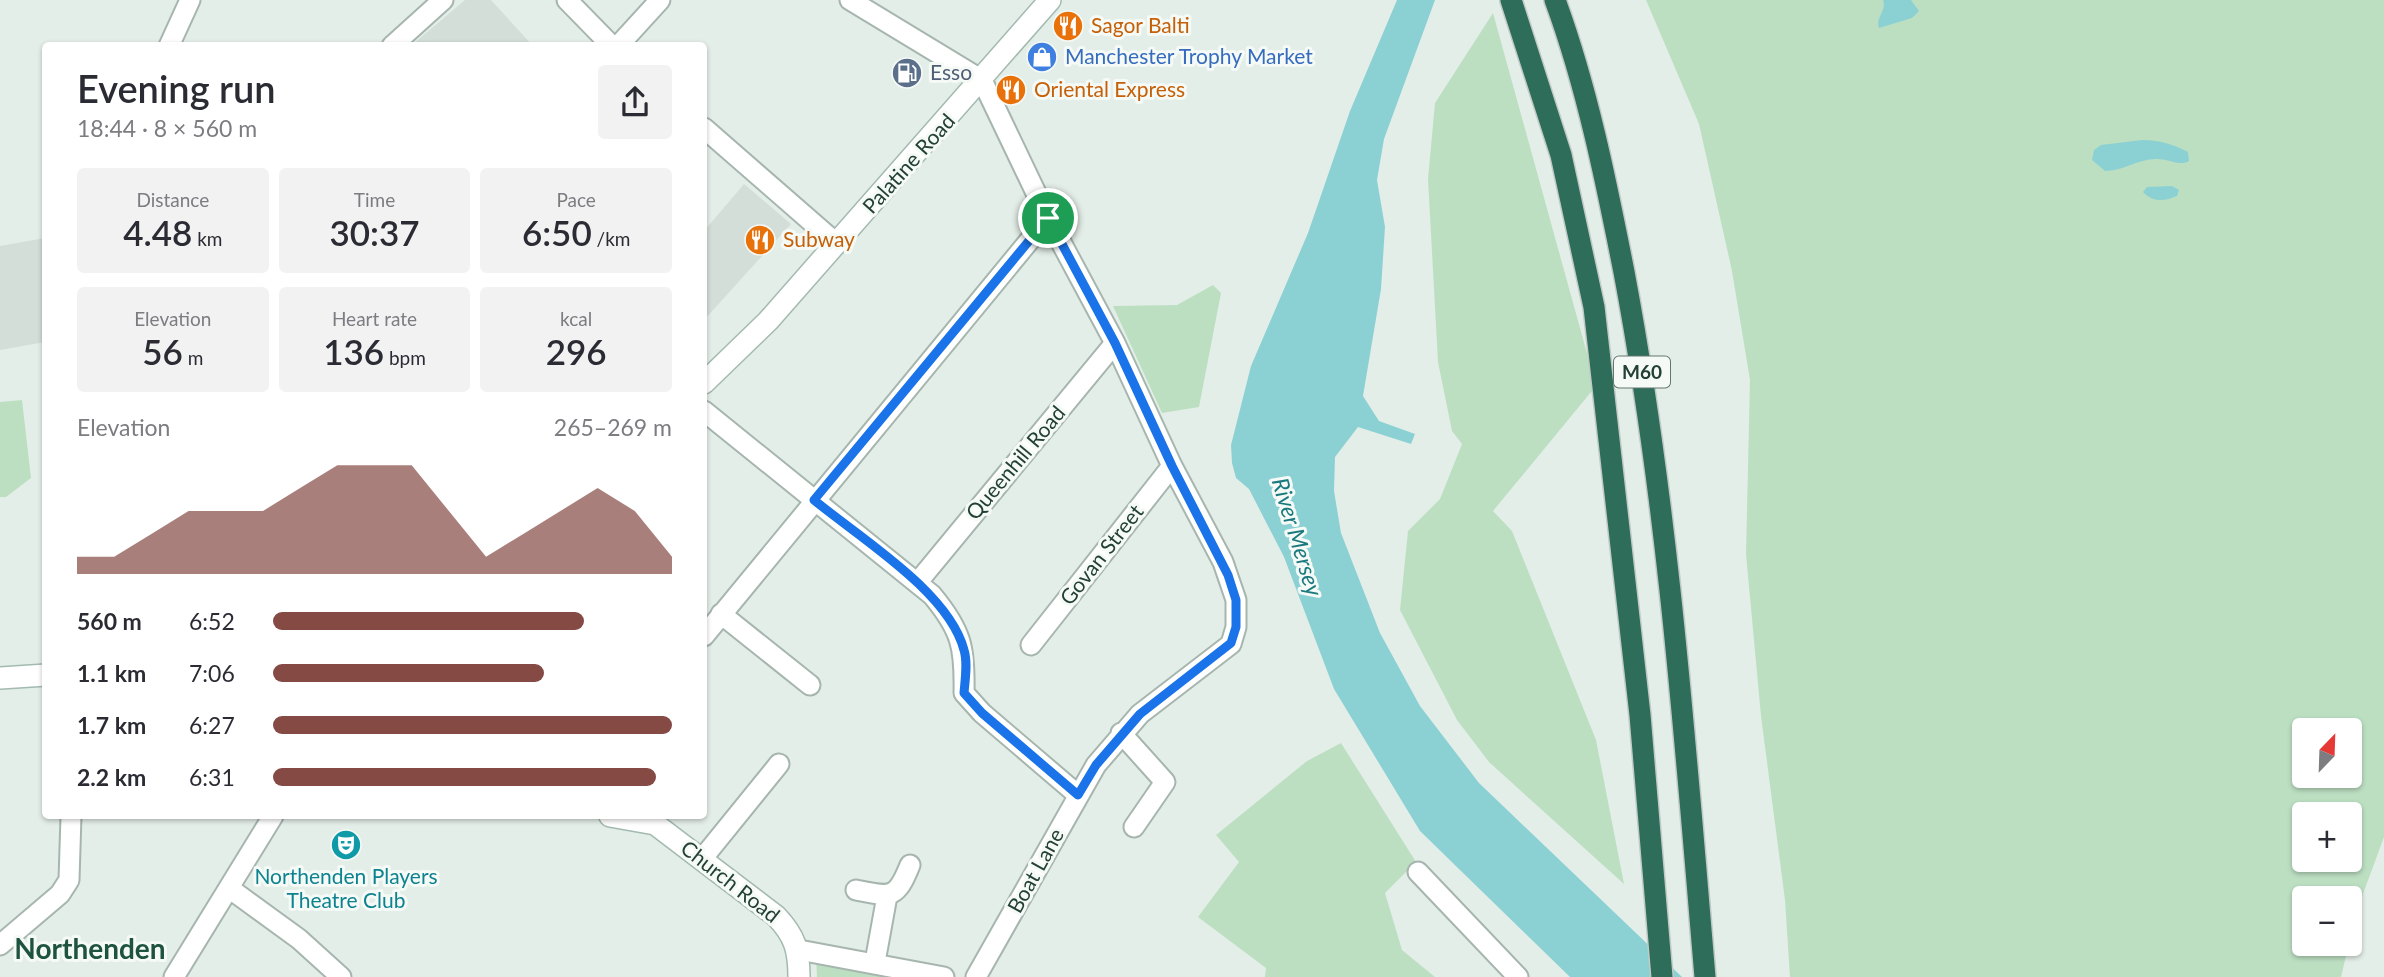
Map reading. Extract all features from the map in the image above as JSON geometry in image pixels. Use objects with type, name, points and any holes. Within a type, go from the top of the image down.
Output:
[{"type":"highway","name":"M60","points":[[1511,0],[1528,44],[1561,155],[1594,307],[1640,715],[1662,977]]},
{"type":"highway","name":"M60","points":[[1555,0],[1568,34],[1607,185],[1639,351],[1661,501],[1705,977]]},
{"type":"main road","name":"Palatine Road","points":[[707,380],[768,321],[1050,0]]},
{"type":"main road","points":[[0,678],[42,675]]},
{"type":"main road","name":"Church Road","points":[[628,819],[655,824],[702,859],[776,916],[792,933],[799,950]]},
{"type":"main road","points":[[799,950],[799,977]]},
{"type":"street","points":[[171,42],[190,0]]},
{"type":"street","points":[[396,42],[443,0]]},
{"type":"street","points":[[567,0],[608,42]]},
{"type":"street","points":[[622,42],[660,0]]},
{"type":"street","points":[[850,0],[982,80]]},
{"type":"street","name":"Boat Lane","points":[[976,977],[1096,765],[1140,714],[1231,643],[1236,627],[1236,600],[1228,575],[1172,466],[1115,343],[1048,218],[982,80]]},
{"type":"street","points":[[707,131],[837,244]]},
{"type":"street","points":[[707,632],[1048,218]]},
{"type":"street","name":"Queenhill Road","points":[[917,583],[1115,343]]},
{"type":"street","points":[[707,413],[917,583],[948,615],[965,652],[964,693],[982,713],[1078,795]]},
{"type":"street","name":"Govan Street","points":[[1031,645],[1172,466]]},
{"type":"street","points":[[721,614],[810,685]]},
{"type":"street","points":[[1122,733],[1165,782],[1134,827]]},
{"type":"street","points":[[702,859],[779,764]]},
{"type":"street","points":[[0,945],[60,894],[69,880],[71,819]]},
{"type":"street","points":[[174,977],[271,819]]},
{"type":"street","points":[[856,890],[887,896],[899,890],[910,865]]},
{"type":"street","points":[[1418,872],[1518,977]]},
{"type":"street","points":[[229,888],[299,939],[341,977]]},
{"type":"street","points":[[875,962],[887,896]]},
{"type":"street","points":[[799,950],[875,962],[944,977]]},
{"type":"shaded area","points":[[465,0],[491,0],[529,42],[416,42]]},
{"type":"shaded area","points":[[744,184],[791,224],[707,317],[707,227]]},
{"type":"shaded area","points":[[42,239],[42,343],[0,350],[0,246]]},
{"type":"green space","points":[[1646,0],[2384,0],[2384,837],[2362,897],[2362,886],[2292,886],[2292,956],[2346,956],[2341,977],[1790,977],[1785,900],[1761,716],[1746,554],[1750,380],[1732,271],[1699,124]]},
{"type":"green space","points":[[1493,13],[1596,386],[1493,511],[1512,531],[1596,740],[1624,884],[1489,762],[1457,720],[1400,610],[1408,531],[1440,499],[1462,444],[1452,431],[1438,362],[1428,179],[1435,103]]},
{"type":"green space","points":[[1213,285],[1221,293],[1199,407],[1162,413],[1113,306],[1177,305]]},
{"type":"green space","points":[[22,400],[31,478],[6,497],[0,497],[0,402]]},
{"type":"green space","points":[[1341,743],[1416,862],[1385,893],[1402,950],[1435,977],[1265,977],[1266,968],[1198,917],[1239,862],[1216,835],[1307,761]]},
{"type":"green space","points":[[816,958],[909,977],[817,977]]},
{"type":"water","name":"River Mersey","points":[[1397,0],[1435,0],[1384,139],[1377,180],[1385,227],[1381,289],[1363,396],[1379,421],[1415,434],[1411,444],[1358,427],[1335,457],[1334,491],[1341,533],[1380,633],[1420,706],[1479,783],[1682,977],[1570,977],[1420,831],[1334,689],[1284,557],[1249,489],[1236,478],[1231,445],[1251,366],[1308,233],[1350,111]]},
{"type":"water","points":[[1883,0],[1911,0],[1919,11],[1912,18],[1879,28],[1884,8]]},
{"type":"water","points":[[2142,140],[2182,149],[2188,152],[2189,161],[2182,163],[2149,160],[2105,171],[2092,160],[2094,150],[2101,145]]},
{"type":"water","points":[[2172,186],[2179,190],[2177,196],[2168,199],[2155,199],[2143,192],[2147,187]]},
{"type":"place","name":"Sagor Balti","points":[[1068,26]]},
{"type":"place","name":"Manchester Trophy Market","points":[[1042,57]]},
{"type":"place","name":"Esso","points":[[907,73]]},
{"type":"place","name":"Oriental Express","points":[[1011,90]]},
{"type":"place","name":"Subway","points":[[760,240]]},
{"type":"place","name":"Northenden Players Theatre Club","points":[[346,845]]},
{"type":"district","name":"Northenden","points":[[90,949]]},
{"type":"route","points":[[1048,218],[1115,343],[1172,466],[1223,562],[1236,600],[1236,627],[1231,643],[1140,714],[1096,765],[1078,795],[982,713],[964,693],[965,652],[948,615],[932,595],[814,500],[1048,218]]}]
